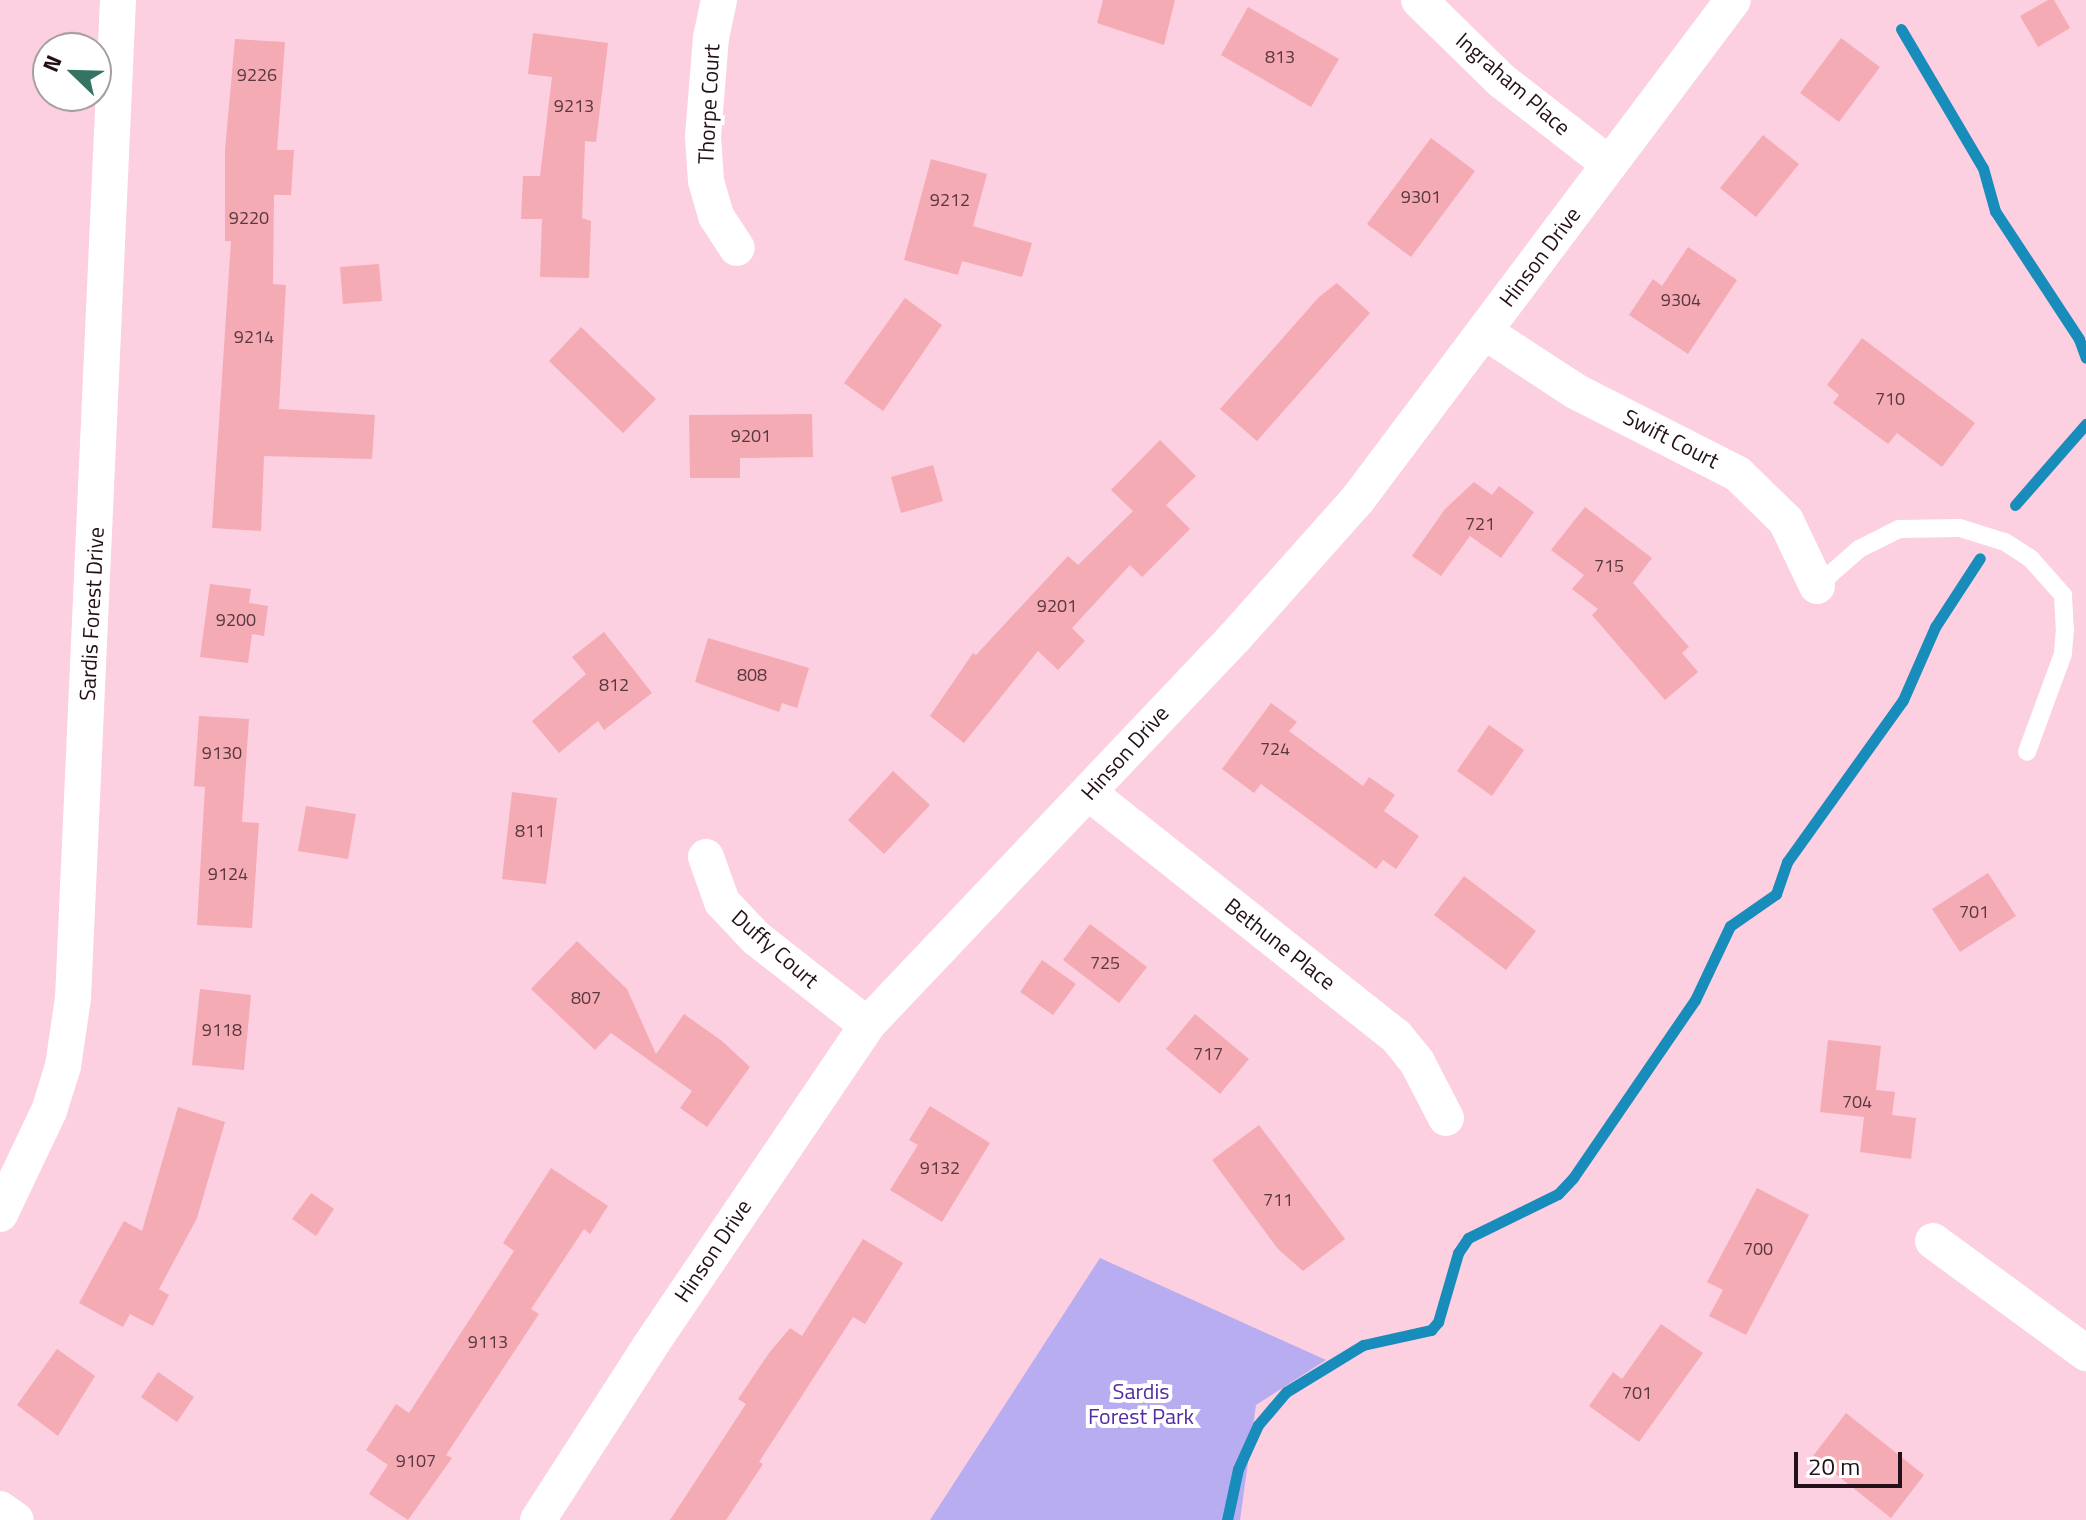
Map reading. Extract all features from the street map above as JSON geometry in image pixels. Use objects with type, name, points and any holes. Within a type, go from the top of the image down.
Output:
[{"type":"street","name":"Sardis Forest Drive","points":[[0,1214],[49,1111],[63,1066],[73,998],[118,0]]},
{"type":"street","name":"Thorpe Court","points":[[719,0],[711,37],[703,137],[706,181],[716,216],[737,248]]},
{"type":"street","name":"Ingraham Place","points":[[1419,0],[1502,81],[1609,164]]},
{"type":"street","name":"Hinson Drive","points":[[538,1520],[658,1333],[867,1025],[1089,793],[1358,499],[1733,0]]},
{"type":"street","name":"Swift Court","points":[[1485,332],[1575,391],[1738,474],[1786,521],[1817,586]]},
{"type":"street","name":"Bethune Place","points":[[1089,793],[1396,1036],[1417,1062],[1446,1118]]},
{"type":"street","name":"Duffy Court","points":[[706,857],[722,902],[756,938],[867,1025]]},
{"type":"street","points":[[1933,1241],[2086,1353]]},
{"type":"street","points":[[0,1509],[16,1520]]},
{"type":"lane","points":[[1817,586],[1859,549],[1899,529],[1960,528],[2005,542],[2031,559],[2063,595],[2065,629],[2063,654],[2027,752]]},
{"type":"green space","name":"Sardis Forest Park","points":[[1100,1258],[1326,1360],[1256,1405],[1240,1520],[930,1520]]},
{"type":"building","points":[[1103,0],[1175,0],[1164,45],[1097,23]]},
{"type":"building","points":[[2048,0],[2054,0],[2070,28],[2038,47],[2020,16]]},
{"type":"building","points":[[1248,7],[1339,59],[1311,107],[1221,55]]},
{"type":"building","points":[[533,33],[608,43],[596,142],[585,141],[582,218],[591,221],[589,278],[540,277],[542,219],[521,219],[523,176],[540,176],[552,77],[528,74]]},
{"type":"building","points":[[1841,38],[1880,67],[1839,122],[1800,93]]},
{"type":"building","points":[[235,39],[285,42],[277,150],[294,150],[291,195],[274,195],[273,284],[286,285],[279,409],[375,415],[372,459],[264,456],[261,531],[212,528],[231,241],[225,241],[225,150]]},
{"type":"building","points":[[1763,135],[1799,164],[1756,217],[1720,188]]},
{"type":"building","points":[[1431,138],[1475,171],[1411,257],[1367,224]]},
{"type":"building","points":[[931,159],[987,174],[973,226],[1032,243],[1022,277],[962,261],[958,275],[904,260]]},
{"type":"building","points":[[1688,247],[1737,280],[1688,354],[1629,315],[1653,279],[1662,286]]},
{"type":"building","points":[[379,264],[382,301],[343,304],[340,267]]},
{"type":"building","points":[[1337,283],[1370,313],[1257,441],[1220,409],[1319,297]]},
{"type":"building","points":[[905,298],[942,325],[883,411],[844,383]]},
{"type":"building","points":[[581,327],[656,399],[623,433],[549,361]]},
{"type":"building","points":[[1862,338],[1975,423],[1942,467],[1897,433],[1888,444],[1833,403],[1839,395],[1827,385]]},
{"type":"building","points":[[812,414],[813,457],[740,458],[740,478],[690,478],[689,415]]},
{"type":"building","points":[[1160,440],[1196,476],[1166,505],[1190,529],[1142,577],[1130,565],[1072,628],[1085,641],[1058,670],[1038,651],[964,743],[930,716],[973,653],[976,655],[1068,556],[1078,565],[1133,511],[1111,490]]},
{"type":"building","points":[[933,465],[943,501],[901,513],[891,477]]},
{"type":"building","points":[[1474,482],[1492,495],[1499,486],[1534,512],[1501,558],[1470,536],[1441,576],[1412,556],[1445,509]]},
{"type":"building","points":[[1585,507],[1652,558],[1633,583],[1689,647],[1682,653],[1698,672],[1665,700],[1592,615],[1598,609],[1572,589],[1584,575],[1551,550]]},
{"type":"building","points":[[210,584],[251,589],[249,603],[268,606],[264,636],[252,634],[248,663],[200,657]]},
{"type":"building","points":[[604,632],[652,693],[604,730],[598,721],[559,753],[532,721],[586,674],[572,657]]},
{"type":"building","points":[[708,638],[809,668],[797,708],[782,703],[779,712],[695,682]]},
{"type":"building","points":[[1271,703],[1297,722],[1289,731],[1363,786],[1369,777],[1395,795],[1384,811],[1419,836],[1396,869],[1383,860],[1376,869],[1261,784],[1254,793],[1222,769]]},
{"type":"building","points":[[199,716],[249,719],[242,822],[259,823],[252,928],[197,925],[205,787],[194,786]]},
{"type":"building","points":[[1489,725],[1524,750],[1492,796],[1457,771]]},
{"type":"building","points":[[893,771],[930,805],[884,854],[848,820]]},
{"type":"building","points":[[512,792],[557,798],[546,884],[502,879]]},
{"type":"building","points":[[306,806],[356,814],[348,859],[298,851]]},
{"type":"building","points":[[1988,873],[2016,916],[1960,952],[1932,909]]},
{"type":"building","points":[[1464,876],[1536,931],[1506,970],[1434,915]]},
{"type":"building","points":[[1090,924],[1147,967],[1119,1003],[1063,960]]},
{"type":"building","points":[[577,941],[627,989],[656,1054],[684,1014],[722,1041],[750,1067],[707,1127],[680,1108],[692,1091],[611,1033],[595,1050],[531,989]]},
{"type":"building","points":[[1042,960],[1076,984],[1053,1015],[1020,992]]},
{"type":"building","points":[[200,989],[251,995],[244,1070],[192,1065]]},
{"type":"building","points":[[1195,1014],[1249,1059],[1220,1094],[1166,1049]]},
{"type":"building","points":[[1828,1040],[1881,1046],[1876,1090],[1895,1092],[1892,1115],[1916,1118],[1911,1159],[1860,1152],[1864,1117],[1820,1112]]},
{"type":"building","points":[[930,1106],[990,1143],[942,1222],[890,1190],[918,1145],[909,1140]]},
{"type":"building","points":[[178,1107],[225,1122],[197,1218],[159,1289],[169,1295],[153,1326],[130,1314],[123,1327],[79,1303],[124,1221],[142,1231]]},
{"type":"building","points":[[1259,1125],[1345,1239],[1303,1271],[1278,1249],[1212,1160]]},
{"type":"building","points":[[551,1168],[608,1206],[590,1234],[584,1229],[531,1309],[539,1314],[446,1455],[452,1458],[408,1520],[369,1494],[388,1465],[366,1450],[396,1404],[409,1413],[514,1251],[503,1243]]},
{"type":"building","points":[[1757,1188],[1809,1215],[1746,1335],[1709,1316],[1723,1290],[1707,1282]]},
{"type":"building","points":[[311,1193],[334,1209],[316,1236],[292,1219]]},
{"type":"building","points":[[863,1239],[903,1263],[865,1324],[853,1317],[759,1462],[763,1464],[726,1520],[670,1520],[746,1404],[738,1399],[769,1353],[790,1328],[802,1336]]},
{"type":"building","points":[[1661,1324],[1703,1353],[1639,1442],[1589,1406],[1613,1372],[1622,1379]]},
{"type":"building","points":[[57,1349],[95,1376],[58,1436],[17,1405]]},
{"type":"building","points":[[158,1372],[194,1397],[177,1422],[141,1397]]},
{"type":"building","points":[[1846,1413],[1924,1475],[1891,1518],[1813,1456]]},
{"type":"waterway","points":[[1901,29],[1983,168],[1995,211],[2079,339],[2086,358]]},
{"type":"waterway","points":[[2015,505],[2086,424]]},
{"type":"waterway","points":[[1227,1520],[1238,1469],[1258,1425],[1286,1392],[1363,1345],[1431,1330],[1438,1322],[1458,1253],[1468,1238],[1558,1194],[1573,1178],[1695,1000],[1730,926],[1776,894],[1787,862],[1903,700],[1935,627],[1980,558]]}]
